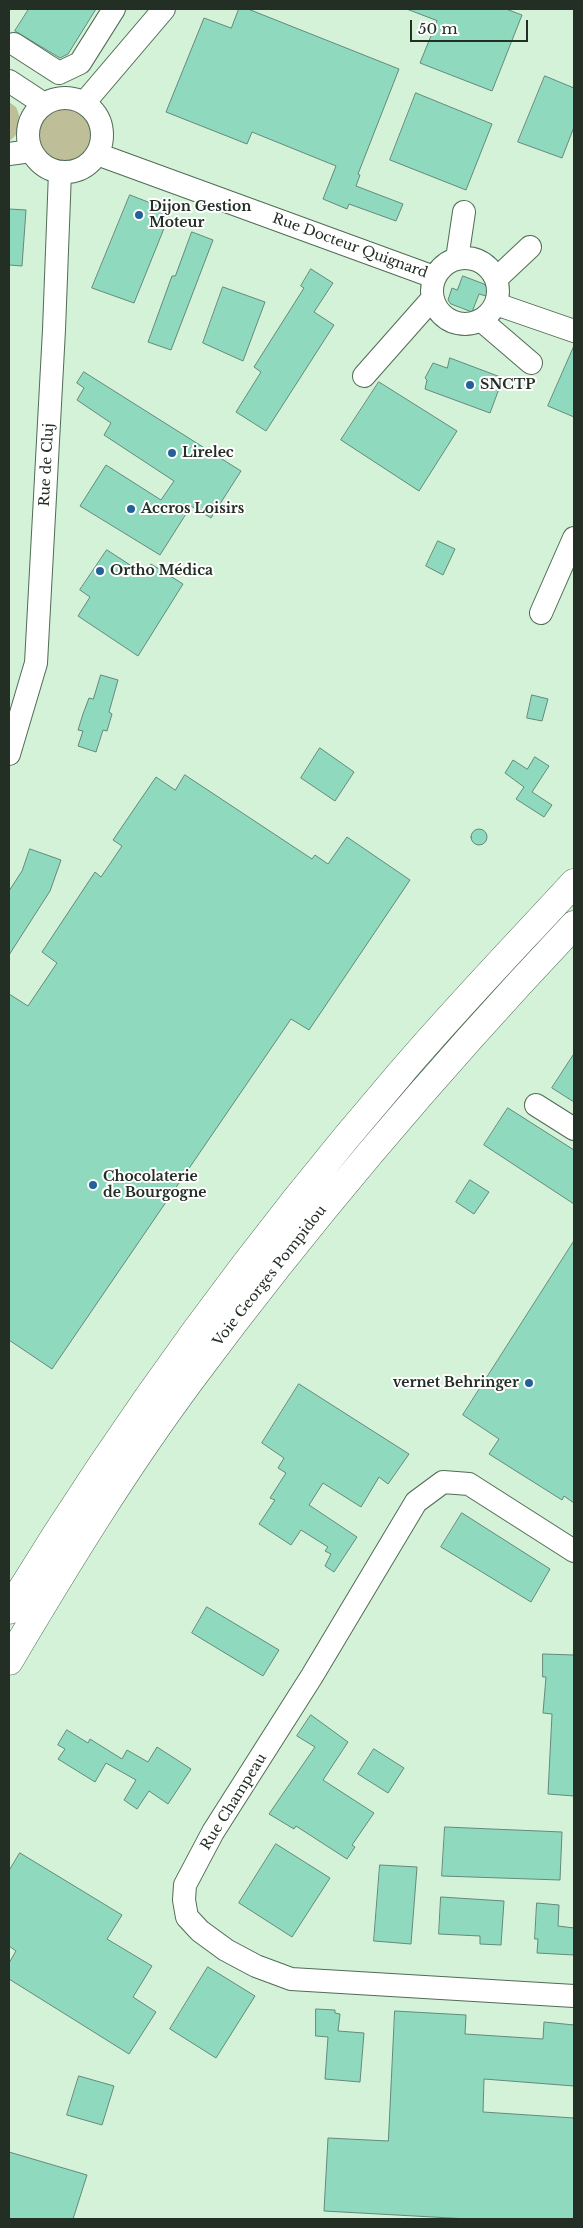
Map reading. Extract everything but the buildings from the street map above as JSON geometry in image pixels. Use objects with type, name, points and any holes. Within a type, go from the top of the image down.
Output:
[{"type":"highway","name":"Voie Georges Pompidou","points":[[9,1610],[117,1441],[178,1356],[331,1157],[399,1074],[574,883]]},
{"type":"highway","name":"Voie Georges Pompidou","points":[[9,1661],[126,1474],[190,1380],[318,1214],[383,1136],[574,925]]},
{"type":"highway","points":[[453,1057],[495,1027],[574,948]]},
{"type":"highway","points":[[9,1603],[37,1564]]},
{"type":"street","points":[[84,103],[164,9]]},
{"type":"street","points":[[14,44],[59,72],[80,63],[112,11],[140,38]]},
{"type":"street","points":[[34,57],[12,83],[44,104]]},
{"type":"street","points":[[64,98],[84,103],[96,116],[102,132],[102,143],[97,154],[89,164],[78,170],[60,172],[44,167],[31,151],[27,130],[36,111],[44,104],[64,98]]},
{"type":"street","points":[[9,154],[31,151]]},
{"type":"street","name":"Rue Docteur Quignard","points":[[97,154],[434,277]]},
{"type":"street","name":"Rue de Cluj","points":[[9,754],[36,663],[54,330],[60,172]]},
{"type":"street","points":[[464,212],[457,258],[476,260],[485,264],[496,279],[498,288],[489,312],[531,363]]},
{"type":"street","points":[[496,279],[530,247]]},
{"type":"street","name":"Rue Docteur Quignard","points":[[457,258],[440,269],[434,277],[431,288],[432,299],[436,309],[452,322],[462,325],[489,312],[574,331]]},
{"type":"street","points":[[364,376],[432,299]]},
{"type":"street","points":[[541,613],[574,538]]},
{"type":"street","points":[[536,1105],[574,1129]]},
{"type":"street","name":"Rue Champeau","points":[[574,1551],[469,1484],[443,1482],[416,1502],[312,1676],[213,1832],[186,1885],[184,1900],[188,1917],[200,1931],[226,1950],[256,1966],[291,1979],[574,1996]]},
{"type":"green space","points":[[9,102],[16,107],[20,126],[19,130],[9,141]]},
{"type":"green space","points":[[61,109],[71,109],[81,113],[89,121],[93,136],[89,151],[81,159],[71,163],[61,163],[51,159],[43,151],[39,141],[39,131],[43,121],[51,113]]},
{"type":"place","name":"Dijon Gestion Moteur","points":[[139,215]]},
{"type":"place","name":"SNCTP","points":[[470,385]]},
{"type":"place","name":"Lirelec","points":[[172,453]]},
{"type":"place","name":"Accros Loisirs","points":[[131,509]]},
{"type":"place","name":"Ortho Médica","points":[[100,571]]},
{"type":"place","name":"Chocolaterie de Bourgogne","points":[[93,1185]]},
{"type":"place","name":"vernet Behringer","points":[[529,1383]]}]
